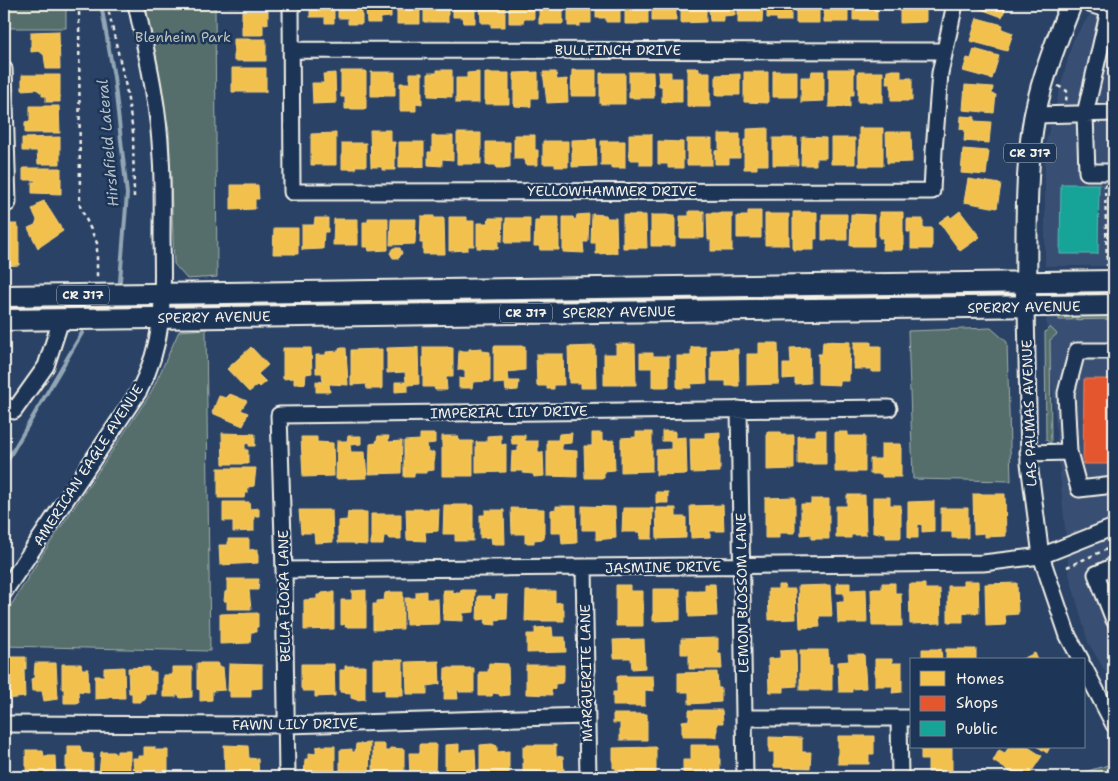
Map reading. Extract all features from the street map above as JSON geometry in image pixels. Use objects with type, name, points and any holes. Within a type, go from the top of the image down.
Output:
[{"type":"main road","name":"CR J17","points":[[1026,308],[1028,177],[1033,130],[1045,74],[1071,4]]},
{"type":"main road","name":"SPERRY AVENUE","points":[[4,296],[1026,283],[1110,274]]},
{"type":"main road","name":"SPERRY AVENUE","points":[[4,320],[1026,308],[1114,305]]},
{"type":"street","name":"AMERICAN EAGLE AVENUE","points":[[4,592],[139,391],[156,351],[162,318],[163,295],[161,157],[151,76],[136,4]]},
{"type":"street","points":[[291,4],[292,50]]},
{"type":"street","points":[[944,51],[955,4]]},
{"type":"street","points":[[1089,4],[1112,10],[1085,114],[1087,172],[1109,178]]},
{"type":"street","name":"BULLFINCH DRIVE","points":[[292,50],[944,51]]},
{"type":"street","name":"YELLOWHAMMER DRIVE","points":[[292,50],[292,192],[932,191],[936,108],[944,51]]},
{"type":"street","points":[[4,69],[6,203]]},
{"type":"street","points":[[1036,115],[1114,113]]},
{"type":"street","name":"LAS PALMAS AVENUE","points":[[1026,308],[1028,453],[1041,556],[1068,636],[1079,658]]},
{"type":"street","points":[[4,404],[14,411],[46,366],[61,320]]},
{"type":"street","points":[[1114,351],[1077,352],[1066,393],[1070,452],[1079,489],[1114,485]]},
{"type":"street","name":"IMPERIAL LILY DRIVE","points":[[279,416],[889,408]]},
{"type":"street","name":"LEMON BLOSSOM LANE","points":[[739,409],[745,777]]},
{"type":"street","name":"BELLA FLORA LANE","points":[[279,416],[284,570],[287,777]]},
{"type":"street","points":[[1028,453],[1070,452]]},
{"type":"street","name":"JASMINE DRIVE","points":[[284,570],[983,563],[1041,556],[1114,527]]},
{"type":"street","points":[[1114,566],[1096,574],[1114,620]]},
{"type":"street","name":"MARGUERITE LANE","points":[[584,568],[588,777]]},
{"type":"street","points":[[1086,671],[1114,725]]},
{"type":"street","name":"FAWN LILY DRIVE","points":[[4,724],[287,725],[587,716]]},
{"type":"street","points":[[745,718],[905,718],[900,777]]},
{"type":"path","points":[[79,4],[80,206],[96,243],[97,282],[102,282]]},
{"type":"path","points":[[107,4],[126,87],[132,123],[134,197]]},
{"type":"path","points":[[1109,178],[1110,274]]},
{"type":"path","points":[[1067,567],[1114,546]]},
{"type":"shaded area","points":[[1097,4],[1114,4],[1114,266],[1045,266],[1045,145],[1073,40]]},
{"type":"shaded area","points":[[1046,318],[1114,319],[1114,687],[1088,642],[1069,574]]},
{"type":"green space","points":[[4,4],[66,4],[66,28],[4,28]]},
{"type":"green space","name":"Blenheim Park","points":[[143,4],[215,4],[217,277],[187,279],[174,264],[169,131]]},
{"type":"green space","points":[[1114,315],[1114,319],[1059,320],[1059,316]]},
{"type":"green space","points":[[1050,327],[1057,334],[1050,340],[1051,444],[1046,440],[1045,332]]},
{"type":"green space","points":[[991,328],[1007,342],[1011,481],[913,479],[908,331]]},
{"type":"green space","points":[[206,329],[210,651],[4,646],[4,617],[40,558],[151,393],[179,331]]},
{"type":"green space","points":[[1108,765],[1114,772],[1114,777],[1068,777]]},
{"type":"building: Homes","points":[[229,4],[267,4],[267,6],[229,6]]},
{"type":"building: Homes","points":[[310,4],[331,4],[331,10],[334,10],[334,23],[325,23],[325,17],[310,17]]},
{"type":"building: Homes","points":[[338,4],[359,4],[359,10],[362,10],[362,24],[348,24],[348,18],[338,18]]},
{"type":"building: Homes","points":[[370,4],[391,4],[391,17],[380,18],[380,23],[367,23],[366,10],[370,10]]},
{"type":"building: Homes","points":[[397,4],[420,4],[420,24],[397,24]]},
{"type":"building: Homes","points":[[424,4],[448,4],[448,22],[424,22]]},
{"type":"building: Homes","points":[[453,4],[475,4],[475,23],[463,23],[463,17],[453,17]]},
{"type":"building: Homes","points":[[480,4],[505,4],[505,27],[491,27],[491,23],[481,23]]},
{"type":"building: Homes","points":[[509,4],[534,4],[534,19],[524,19],[523,23],[509,23]]},
{"type":"building: Homes","points":[[539,4],[563,4],[563,24],[539,24]]},
{"type":"building: Homes","points":[[568,4],[591,4],[591,23],[580,23],[580,26],[568,26]]},
{"type":"building: Homes","points":[[596,4],[620,4],[620,22],[606,22],[606,18],[596,18]]},
{"type":"building: Homes","points":[[625,4],[648,4],[648,24],[625,24]]},
{"type":"building: Homes","points":[[652,4],[676,4],[676,21],[652,21]]},
{"type":"building: Homes","points":[[681,4],[706,4],[706,22],[681,23]]},
{"type":"building: Homes","points":[[713,4],[734,4],[735,15],[723,16],[723,21],[710,21],[709,9],[713,8]]},
{"type":"building: Homes","points":[[738,4],[763,4],[762,23],[738,23]]},
{"type":"building: Homes","points":[[767,4],[791,4],[791,21],[777,21],[777,18],[767,18]]},
{"type":"building: Homes","points":[[796,4],[819,4],[819,23],[796,23]]},
{"type":"building: Homes","points":[[824,4],[848,4],[848,22],[824,22]]},
{"type":"building: Homes","points":[[853,4],[877,4],[877,20],[853,20]]},
{"type":"building: Homes","points":[[900,4],[926,4],[926,22],[900,23]]},
{"type":"building: Homes","points":[[980,4],[1007,4],[1002,17],[978,8]]},
{"type":"building: Homes","points":[[242,11],[268,11],[268,24],[263,24],[263,35],[242,35]]},
{"type":"building: Homes","points":[[977,18],[1003,25],[1002,29],[1013,33],[1007,51],[970,41]]},
{"type":"building: Homes","points":[[59,31],[60,69],[46,69],[44,55],[39,51],[31,52],[31,32]]},
{"type":"building: Homes","points":[[234,39],[266,39],[266,61],[234,61]]},
{"type":"building: Homes","points":[[974,49],[999,56],[992,79],[963,71],[967,58],[971,59]]},
{"type":"building: Homes","points":[[232,68],[266,68],[266,92],[232,92]]},
{"type":"building: Homes","points":[[687,68],[699,68],[699,72],[710,72],[710,107],[687,107]]},
{"type":"building: Homes","points":[[829,69],[854,69],[854,95],[850,95],[850,107],[829,107]]},
{"type":"building: Homes","points":[[437,70],[452,70],[452,97],[428,96],[428,73],[437,73]]},
{"type":"building: Homes","points":[[572,70],[596,70],[596,96],[571,96]]},
{"type":"building: Homes","points":[[887,70],[901,70],[901,78],[912,78],[912,101],[891,101],[891,84],[886,84]]},
{"type":"building: Homes","points":[[341,71],[366,71],[366,109],[345,109],[345,97],[341,97]]},
{"type":"building: Homes","points":[[773,71],[797,71],[797,97],[773,97]]},
{"type":"building: Homes","points":[[812,71],[824,71],[824,101],[801,102],[801,77],[811,77]]},
{"type":"building: Homes","points":[[371,72],[395,72],[395,96],[371,96]]},
{"type":"building: Homes","points":[[479,72],[479,103],[456,103],[456,78],[467,78],[467,73]]},
{"type":"building: Homes","points":[[538,72],[538,98],[531,98],[531,107],[514,106],[514,73]]},
{"type":"building: Homes","points":[[543,72],[556,72],[557,80],[567,79],[568,102],[547,103]]},
{"type":"building: Homes","points":[[629,72],[653,72],[654,98],[629,98]]},
{"type":"building: Homes","points":[[658,72],[671,72],[671,78],[682,78],[682,102],[662,102],[662,86],[659,86]]},
{"type":"building: Homes","points":[[744,72],[768,72],[768,103],[744,102]]},
{"type":"building: Homes","points":[[858,72],[883,72],[883,102],[858,102]]},
{"type":"building: Homes","points":[[335,73],[336,103],[313,104],[312,83],[324,83],[323,74]]},
{"type":"building: Homes","points":[[410,73],[422,73],[422,104],[416,103],[416,111],[400,111],[400,83],[410,83]]},
{"type":"building: Homes","points":[[485,73],[509,73],[509,104],[485,104]]},
{"type":"building: Homes","points":[[600,73],[625,73],[625,104],[600,104]]},
{"type":"building: Homes","points":[[740,74],[740,95],[716,95],[716,75]]},
{"type":"building: Homes","points":[[22,75],[60,75],[60,102],[46,102],[46,96],[42,96],[42,93],[36,89],[22,90]]},
{"type":"building: Homes","points":[[965,85],[993,87],[992,94],[996,95],[994,113],[963,110]]},
{"type":"building: Homes","points":[[30,106],[59,106],[60,133],[25,133],[25,122],[30,121]]},
{"type":"building: Homes","points":[[961,116],[975,117],[974,121],[991,122],[989,143],[964,141],[965,130],[960,129]]},
{"type":"building: Homes","points":[[768,128],[768,165],[757,165],[757,169],[744,169],[744,140],[747,140],[747,129]]},
{"type":"building: Homes","points":[[859,128],[883,128],[883,166],[859,166]]},
{"type":"building: Homes","points":[[370,130],[391,130],[391,142],[395,142],[395,170],[382,170],[382,167],[371,167]]},
{"type":"building: Homes","points":[[886,132],[911,132],[912,162],[887,163]]},
{"type":"building: Homes","points":[[336,133],[336,165],[311,165],[311,134]]},
{"type":"building: Homes","points":[[457,133],[481,133],[481,164],[457,164]]},
{"type":"building: Homes","points":[[629,134],[652,134],[652,165],[640,165],[640,160],[629,160]]},
{"type":"building: Homes","points":[[719,134],[740,134],[740,158],[729,158],[729,164],[715,164],[715,151],[719,150]]},
{"type":"building: Homes","points":[[514,135],[535,135],[538,165],[525,165],[524,159],[514,159]]},
{"type":"building: Homes","points":[[432,136],[453,136],[453,160],[442,159],[442,166],[428,165],[428,152],[432,152]]},
{"type":"building: Homes","points":[[60,137],[60,164],[38,164],[37,151],[22,151],[22,138]]},
{"type":"building: Homes","points":[[802,137],[826,138],[826,158],[816,158],[816,165],[801,165]]},
{"type":"building: Homes","points":[[773,138],[797,138],[798,165],[773,165]]},
{"type":"building: Homes","points":[[831,138],[855,138],[855,164],[831,164]]},
{"type":"building: Homes","points":[[596,139],[597,166],[572,167],[572,140]]},
{"type":"building: Homes","points":[[687,139],[712,139],[712,165],[687,165]]},
{"type":"building: Homes","points":[[543,141],[568,141],[568,167],[555,167],[555,164],[543,164]]},
{"type":"building: Homes","points":[[601,141],[625,141],[625,168],[611,168],[611,165],[601,165]]},
{"type":"building: Homes","points":[[658,141],[683,142],[683,168],[668,168],[668,164],[658,164]]},
{"type":"building: Homes","points":[[399,142],[424,142],[424,167],[399,167]]},
{"type":"building: Homes","points":[[486,142],[510,142],[510,168],[496,168],[496,165],[486,165]]},
{"type":"building: Homes","points":[[342,143],[366,143],[366,166],[355,166],[356,169],[342,169]]},
{"type":"building: Homes","points":[[963,149],[989,151],[986,175],[961,173]]},
{"type":"building: Homes","points":[[23,168],[61,168],[61,194],[32,193],[32,182],[36,182],[35,180],[23,180]]},
{"type":"building: Homes","points":[[968,179],[1001,184],[997,208],[964,202]]},
{"type":"building: Homes","points":[[231,185],[258,185],[259,199],[255,199],[255,209],[231,210]]},
{"type":"building: Homes","points":[[44,201],[63,231],[38,248],[28,228],[35,225],[37,220],[32,209]]},
{"type":"building: Homes","points":[[689,211],[704,211],[704,238],[680,238],[680,216],[689,216]]},
{"type":"building: Homes","points":[[748,211],[761,211],[761,238],[737,238],[737,216],[748,216]]},
{"type":"building: Homes","points":[[960,211],[980,237],[960,251],[939,222],[949,215],[951,218]]},
{"type":"building: Homes","points":[[793,212],[817,212],[817,239],[814,239],[814,250],[793,250]]},
{"type":"building: Homes","points":[[879,212],[903,212],[903,250],[882,250],[883,238],[879,238]]},
{"type":"building: Homes","points":[[707,213],[732,213],[732,251],[711,251],[711,240],[708,240]]},
{"type":"building: Homes","points":[[589,214],[588,242],[583,242],[584,253],[563,252],[563,217],[573,217],[574,220],[577,215]]},
{"type":"building: Homes","points":[[592,214],[616,218],[617,253],[596,254],[596,243],[591,243]]},
{"type":"building: Homes","points":[[765,214],[789,214],[789,245],[765,245]]},
{"type":"building: Homes","points":[[822,214],[847,214],[847,240],[822,240]]},
{"type":"building: Homes","points":[[851,214],[874,215],[874,246],[850,246]]},
{"type":"building: Homes","points":[[623,215],[646,215],[647,248],[623,248]]},
{"type":"building: Homes","points":[[651,215],[675,215],[675,246],[651,246]]},
{"type":"building: Homes","points":[[421,216],[444,218],[445,254],[423,254],[423,243],[420,243]]},
{"type":"building: Homes","points":[[449,217],[467,217],[467,221],[474,221],[474,246],[468,246],[468,250],[449,251]]},
{"type":"building: Homes","points":[[540,217],[559,217],[559,250],[540,250],[539,246],[534,246],[535,221],[539,221]]},
{"type":"building: Homes","points":[[315,218],[328,218],[328,232],[324,232],[323,249],[302,250],[302,225],[314,225]]},
{"type":"building: Homes","points":[[368,218],[388,218],[388,250],[369,251],[368,247],[363,247],[363,222],[368,222]]},
{"type":"building: Homes","points":[[489,218],[503,218],[502,241],[498,241],[498,249],[477,248],[477,223],[488,223]]},
{"type":"building: Homes","points":[[506,218],[530,218],[530,243],[505,243]]},
{"type":"building: Homes","points":[[334,219],[358,219],[358,245],[333,245]]},
{"type":"building: Homes","points":[[391,219],[416,219],[415,244],[390,245]]},
{"type":"building: Homes","points":[[907,219],[923,219],[923,228],[932,228],[932,249],[911,249],[911,232],[907,232]]},
{"type":"building: Homes","points":[[7,224],[17,224],[16,227],[19,227],[19,265],[4,266],[4,228],[6,228],[6,234],[8,234]]},
{"type":"building: Homes","points":[[274,228],[298,228],[298,254],[273,254]]},
{"type":"building: Homes","points":[[393,248],[400,248],[402,253],[399,258],[393,258],[390,253]]},
{"type":"building: Homes","points":[[823,341],[850,342],[849,381],[840,381],[840,385],[818,384],[818,354],[822,354]]},
{"type":"building: Homes","points":[[854,342],[871,342],[871,346],[881,346],[881,372],[872,372],[872,369],[854,369]]},
{"type":"building: Homes","points":[[759,343],[778,343],[779,384],[747,385],[747,354],[759,354]]},
{"type":"building: Homes","points":[[616,344],[635,344],[636,385],[604,385],[604,354],[616,354]]},
{"type":"building: Homes","points":[[494,346],[525,346],[525,370],[508,372],[509,381],[519,381],[518,390],[506,391],[505,383],[494,384]]},
{"type":"building: Homes","points":[[595,346],[596,388],[581,388],[581,383],[569,383],[568,347]]},
{"type":"building: Homes","points":[[251,347],[268,365],[258,374],[266,382],[249,392],[227,369]]},
{"type":"building: Homes","points":[[418,347],[419,384],[408,385],[408,391],[395,392],[395,382],[406,382],[405,372],[387,373],[387,348]]},
{"type":"building: Homes","points":[[423,347],[453,347],[453,377],[446,377],[447,390],[423,387]]},
{"type":"building: Homes","points":[[691,347],[706,347],[707,383],[691,384],[691,388],[677,388],[677,356],[691,356]]},
{"type":"building: Homes","points":[[809,347],[810,383],[795,384],[795,378],[783,379],[783,364],[791,364],[790,348]]},
{"type":"building: Homes","points":[[283,348],[311,348],[312,373],[306,374],[305,384],[294,384],[294,378],[283,379]]},
{"type":"building: Homes","points":[[339,348],[346,348],[348,385],[329,384],[330,392],[316,392],[316,381],[323,382],[322,373],[316,373],[316,355],[326,355],[326,352],[339,351]]},
{"type":"building: Homes","points":[[482,348],[482,351],[490,352],[490,381],[473,382],[472,388],[459,388],[459,378],[465,379],[465,370],[458,370],[459,351]]},
{"type":"building: Homes","points":[[382,349],[382,389],[367,389],[366,384],[351,385],[351,350]]},
{"type":"building: Homes","points":[[738,349],[739,386],[726,386],[726,381],[711,381],[711,350]]},
{"type":"building: Homes","points":[[640,353],[653,353],[653,356],[669,356],[669,387],[652,387],[652,368],[640,368]]},
{"type":"building: Homes","points":[[536,354],[563,354],[564,385],[554,385],[554,389],[547,389],[547,386],[537,386]]},
{"type":"building: Homes","points":[[230,394],[247,401],[241,410],[248,413],[243,426],[212,413],[219,396],[226,398]]},
{"type":"building: Homes","points":[[816,430],[826,430],[826,464],[798,464],[798,436],[816,436]]},
{"type":"building: Homes","points":[[662,431],[675,431],[675,438],[686,437],[687,474],[656,475],[656,450],[671,449],[671,441],[662,441]]},
{"type":"building: Homes","points":[[636,432],[652,432],[652,471],[621,472],[621,438],[636,437]]},
{"type":"building: Homes","points":[[720,432],[720,472],[691,473],[690,438],[705,438],[705,433]]},
{"type":"building: Homes","points":[[767,432],[781,432],[781,435],[794,435],[794,469],[767,470]]},
{"type":"building: Homes","points":[[835,432],[848,432],[848,436],[865,436],[865,472],[835,472]]},
{"type":"building: Homes","points":[[222,433],[255,434],[255,446],[249,446],[249,443],[245,444],[245,450],[248,450],[248,464],[223,464]]},
{"type":"building: Homes","points":[[572,433],[571,443],[562,444],[562,450],[577,451],[577,477],[547,476],[547,440],[558,440],[559,434]]},
{"type":"building: Homes","points":[[592,433],[602,433],[602,441],[614,440],[615,470],[604,471],[604,478],[585,478],[584,446],[592,446]]},
{"type":"building: Homes","points":[[420,434],[435,434],[435,443],[427,444],[428,453],[434,452],[434,470],[426,471],[426,473],[414,473],[414,477],[404,477],[404,441],[420,440]]},
{"type":"building: Homes","points":[[501,435],[501,445],[506,444],[506,472],[476,473],[476,442],[487,442],[487,436]]},
{"type":"building: Homes","points":[[511,435],[525,435],[525,441],[538,441],[538,452],[543,452],[544,476],[534,477],[533,474],[523,473],[524,471],[511,471],[512,452],[518,451],[518,444],[512,444]]},
{"type":"building: Homes","points":[[348,436],[361,436],[361,444],[350,445],[351,452],[365,452],[367,478],[336,479],[337,441],[347,441]]},
{"type":"building: Homes","points":[[378,436],[389,436],[388,442],[402,441],[401,473],[369,474],[370,444],[376,443]]},
{"type":"building: Homes","points":[[442,436],[458,436],[459,441],[473,441],[473,476],[442,476]]},
{"type":"building: Homes","points":[[301,437],[317,437],[317,442],[333,443],[334,476],[303,477]]},
{"type":"building: Homes","points":[[881,444],[901,444],[901,477],[882,477],[882,474],[870,474],[870,459],[881,459]]},
{"type":"building: Homes","points":[[218,468],[256,468],[254,486],[248,487],[248,493],[245,493],[244,498],[218,498]]},
{"type":"building: Homes","points":[[656,492],[668,492],[668,503],[656,503]]},
{"type":"building: Homes","points":[[973,494],[1005,494],[1006,536],[985,537],[985,533],[974,534]]},
{"type":"building: Homes","points":[[847,495],[865,495],[866,535],[836,538],[836,506],[847,506]]},
{"type":"building: Homes","points":[[795,497],[795,533],[779,533],[779,538],[765,538],[765,498]]},
{"type":"building: Homes","points":[[873,497],[890,497],[890,505],[901,505],[901,538],[886,538],[886,533],[873,533]]},
{"type":"building: Homes","points":[[811,499],[829,499],[829,539],[811,539],[811,534],[801,535],[801,504],[811,504]]},
{"type":"building: Homes","points":[[934,501],[934,531],[922,532],[922,525],[918,524],[918,538],[908,538],[908,502]]},
{"type":"building: Homes","points":[[223,502],[249,502],[250,509],[259,508],[259,516],[254,516],[254,531],[233,532],[233,521],[223,521]]},
{"type":"building: Homes","points":[[444,505],[473,505],[473,541],[455,541],[455,534],[443,534]]},
{"type":"building: Homes","points":[[723,505],[724,531],[710,531],[710,537],[691,538],[690,506]]},
{"type":"building: Homes","points":[[556,506],[576,506],[577,543],[562,544],[561,533],[551,533],[551,510],[556,509]]},
{"type":"building: Homes","points":[[582,506],[615,507],[616,538],[596,540],[596,530],[582,530]]},
{"type":"building: Homes","points":[[511,508],[544,509],[544,539],[534,540],[534,543],[525,543],[525,534],[512,534]]},
{"type":"building: Homes","points":[[623,508],[653,508],[652,539],[640,539],[640,532],[622,532]]},
{"type":"building: Homes","points":[[656,508],[676,508],[676,517],[686,517],[686,538],[657,539]]},
{"type":"building: Homes","points":[[941,508],[968,508],[968,538],[952,538],[952,532],[941,532]]},
{"type":"building: Homes","points":[[406,509],[439,509],[438,531],[425,532],[426,541],[407,540]]},
{"type":"building: Homes","points":[[299,510],[332,510],[333,542],[315,543],[314,533],[301,533]]},
{"type":"building: Homes","points":[[485,510],[504,510],[505,544],[492,544],[491,537],[480,538],[480,515],[485,515]]},
{"type":"building: Homes","points":[[348,512],[367,512],[367,545],[338,543],[338,521],[347,520]]},
{"type":"building: Homes","points":[[371,514],[401,514],[401,539],[389,539],[387,536],[384,536],[383,545],[371,545]]},
{"type":"building: Homes","points":[[228,539],[249,539],[249,550],[258,549],[258,563],[220,565],[219,545],[228,545]]},
{"type":"building: Homes","points":[[227,579],[259,579],[258,590],[249,590],[251,609],[227,609],[227,601],[224,601],[225,592],[227,591]]},
{"type":"building: Homes","points":[[963,581],[978,581],[979,613],[963,613],[963,622],[948,622],[948,586],[963,586]]},
{"type":"building: Homes","points":[[837,583],[850,583],[850,590],[866,589],[867,623],[838,623],[837,602],[844,602],[844,593],[837,593]]},
{"type":"building: Homes","points":[[882,583],[895,583],[895,593],[901,593],[902,626],[872,626],[871,589],[882,589]]},
{"type":"building: Homes","points":[[1017,583],[1018,614],[1005,615],[1006,625],[986,626],[985,584]]},
{"type":"building: Homes","points":[[705,584],[715,584],[717,616],[689,617],[688,591],[705,591]]},
{"type":"building: Homes","points":[[909,584],[925,584],[925,589],[940,589],[941,623],[910,624]]},
{"type":"building: Homes","points":[[616,585],[630,585],[630,591],[643,591],[643,626],[616,626]]},
{"type":"building: Homes","points":[[778,585],[785,585],[785,589],[795,589],[796,619],[769,620],[768,589],[778,589]]},
{"type":"building: Homes","points":[[830,585],[832,616],[819,616],[820,627],[800,628],[798,586]]},
{"type":"building: Homes","points":[[653,589],[680,589],[680,620],[653,621]]},
{"type":"building: Homes","points":[[366,590],[366,627],[345,627],[346,624],[341,625],[341,600],[352,600],[352,591]]},
{"type":"building: Homes","points":[[443,590],[453,590],[453,593],[461,593],[460,590],[475,590],[474,612],[463,613],[463,621],[443,620]]},
{"type":"building: Homes","points":[[426,591],[426,599],[438,599],[439,624],[406,625],[405,598],[416,598],[416,592]]},
{"type":"building: Homes","points":[[526,591],[555,591],[555,603],[562,602],[564,621],[525,621]]},
{"type":"building: Homes","points":[[334,592],[334,629],[304,630],[304,600],[317,599],[317,595],[321,595],[321,593]]},
{"type":"building: Homes","points":[[403,592],[403,629],[373,630],[373,604],[384,600],[385,593]]},
{"type":"building: Homes","points":[[496,595],[508,595],[507,619],[495,620],[496,625],[485,624],[486,619],[477,620],[478,596],[491,596],[491,599],[495,600]]},
{"type":"building: Homes","points":[[258,613],[258,627],[256,627],[256,632],[251,632],[250,643],[220,644],[220,614]]},
{"type":"building: Homes","points":[[552,627],[553,637],[565,637],[566,652],[527,653],[527,634],[535,634],[535,628]]},
{"type":"building: Homes","points":[[718,638],[718,654],[721,654],[722,669],[689,669],[689,654],[681,654],[681,639]]},
{"type":"building: Homes","points":[[644,639],[645,668],[632,669],[631,658],[614,658],[613,640]]},
{"type":"building: Homes","points":[[922,649],[941,649],[942,658],[922,658]]},
{"type":"building: Homes","points":[[946,649],[976,649],[976,658],[946,658]]},
{"type":"building: Homes","points":[[4,650],[7,650],[7,657],[26,657],[26,669],[24,669],[25,697],[7,699],[6,690],[4,690]]},
{"type":"building: Homes","points":[[796,650],[797,686],[784,687],[784,692],[769,692],[768,659],[780,658],[780,651]]},
{"type":"building: Homes","points":[[800,650],[828,650],[829,664],[832,664],[832,690],[800,690]]},
{"type":"building: Homes","points":[[1035,653],[1037,658],[1024,658]]},
{"type":"building: Homes","points":[[848,654],[864,654],[866,688],[852,689],[852,692],[839,692],[838,662],[849,661]]},
{"type":"building: Homes","points":[[373,659],[403,660],[403,696],[385,696],[385,689],[373,689]]},
{"type":"building: Homes","points":[[875,659],[892,659],[892,663],[902,663],[902,692],[892,693],[893,686],[875,686]]},
{"type":"building: Homes","points":[[439,661],[440,684],[427,686],[427,694],[407,694],[406,662]]},
{"type":"building: Homes","points":[[35,663],[56,663],[58,699],[44,701],[42,691],[32,691],[31,679],[34,678]]},
{"type":"building: Homes","points":[[197,663],[218,663],[218,667],[223,667],[225,690],[212,691],[212,700],[200,701],[200,690],[197,689]]},
{"type":"building: Homes","points":[[489,663],[508,664],[509,695],[500,696],[493,693],[492,696],[479,696],[479,672],[488,672]]},
{"type":"building: Homes","points":[[62,664],[81,664],[82,669],[88,669],[89,692],[78,691],[79,703],[64,703]]},
{"type":"building: Homes","points":[[229,664],[262,665],[262,688],[251,689],[251,697],[230,697],[230,691],[228,691]]},
{"type":"building: Homes","points":[[301,664],[334,664],[335,696],[315,697],[315,691],[303,691],[301,688]]},
{"type":"building: Homes","points":[[526,665],[564,665],[562,683],[555,684],[555,689],[551,690],[552,695],[526,694]]},
{"type":"building: Homes","points":[[345,666],[365,666],[365,699],[357,700],[351,698],[351,693],[340,692],[340,670],[345,670]]},
{"type":"building: Homes","points":[[124,667],[125,698],[113,698],[112,696],[110,698],[95,699],[95,676],[104,676],[104,668]]},
{"type":"building: Homes","points":[[149,667],[149,672],[156,672],[156,694],[145,693],[145,700],[132,702],[132,693],[129,693],[128,668]]},
{"type":"building: Homes","points":[[172,667],[192,667],[192,697],[180,698],[179,695],[176,695],[176,697],[163,697],[163,675],[172,675]]},
{"type":"building: Homes","points":[[445,668],[474,668],[474,692],[459,692],[457,690],[458,699],[444,699]]},
{"type":"building: Homes","points":[[717,672],[718,688],[721,688],[721,702],[689,704],[689,692],[678,692],[678,673]]},
{"type":"building: Homes","points":[[617,676],[653,676],[654,691],[645,690],[645,706],[613,706],[613,692],[617,692]]},
{"type":"building: Homes","points":[[689,710],[722,710],[723,723],[717,723],[717,737],[682,737],[682,721],[689,720]]},
{"type":"building: Homes","points":[[613,714],[647,714],[647,740],[620,740],[620,723],[613,723]]},
{"type":"building: Homes","points":[[838,736],[874,736],[874,754],[869,754],[869,764],[838,764]]},
{"type":"building: Homes","points":[[769,737],[802,738],[802,752],[811,752],[810,768],[774,767],[774,752],[769,752]]},
{"type":"building: Homes","points":[[370,743],[369,777],[350,777],[350,772],[340,772],[340,750],[352,749],[352,752],[355,752],[356,744]]},
{"type":"building: Homes","points":[[373,744],[385,744],[385,751],[389,751],[390,748],[404,749],[404,774],[397,774],[397,777],[386,777],[386,774],[373,775]]},
{"type":"building: Homes","points":[[420,744],[436,744],[435,777],[410,777],[409,753],[420,753]]},
{"type":"building: Homes","points":[[459,744],[459,752],[475,749],[476,772],[464,772],[464,777],[445,777],[445,745]]},
{"type":"building: Homes","points":[[492,744],[497,746],[497,752],[509,751],[509,777],[480,777],[480,745]]},
{"type":"building: Homes","points":[[224,745],[248,746],[249,758],[258,759],[259,777],[225,777]]},
{"type":"building: Homes","points":[[526,745],[556,745],[556,756],[563,757],[564,773],[527,776],[527,773],[523,773],[523,746],[526,747]]},
{"type":"building: Homes","points":[[691,745],[720,745],[720,774],[683,774],[683,760],[691,760]]},
{"type":"building: Homes","points":[[68,746],[80,746],[82,753],[93,754],[93,777],[66,777]]},
{"type":"building: Homes","points":[[335,746],[335,777],[304,777],[305,759],[309,759],[309,753],[316,754],[316,747]]},
{"type":"building: Homes","points":[[144,747],[155,747],[155,750],[168,750],[168,777],[134,777],[133,758],[144,756]]},
{"type":"building: Homes","points":[[656,747],[656,777],[616,777],[616,768],[613,768],[613,748]]},
{"type":"building: Homes","points":[[921,748],[952,748],[952,772],[928,772],[928,760],[921,760]]},
{"type":"building: Homes","points":[[1008,748],[1030,748],[1042,756],[1028,777],[1018,777],[993,761],[999,750],[1005,753]]},
{"type":"building: Homes","points":[[1040,748],[1050,748],[1047,753]]},
{"type":"building: Homes","points":[[26,750],[43,751],[44,756],[55,756],[56,777],[26,777]]},
{"type":"building: Homes","points":[[117,751],[130,751],[130,777],[109,777],[109,774],[99,775],[101,752],[114,752],[114,754],[117,754]]},
{"type":"building: Homes","points":[[840,774],[871,774],[871,777],[840,777]]},
{"type":"building: Homes","points":[[773,775],[804,775],[804,777],[773,777]]},
{"type":"building: Shops","points":[[1084,379],[1114,379],[1114,464],[1083,464]]},
{"type":"building: Public","points":[[1061,184],[1099,184],[1098,254],[1060,254]]},
{"type":"waterway","name":"Hirshfield Lateral","points":[[101,4],[114,77],[127,194],[120,281]]},
{"type":"waterway","name":"Hirshfield Lateral","points":[[4,466],[82,333]]}]
